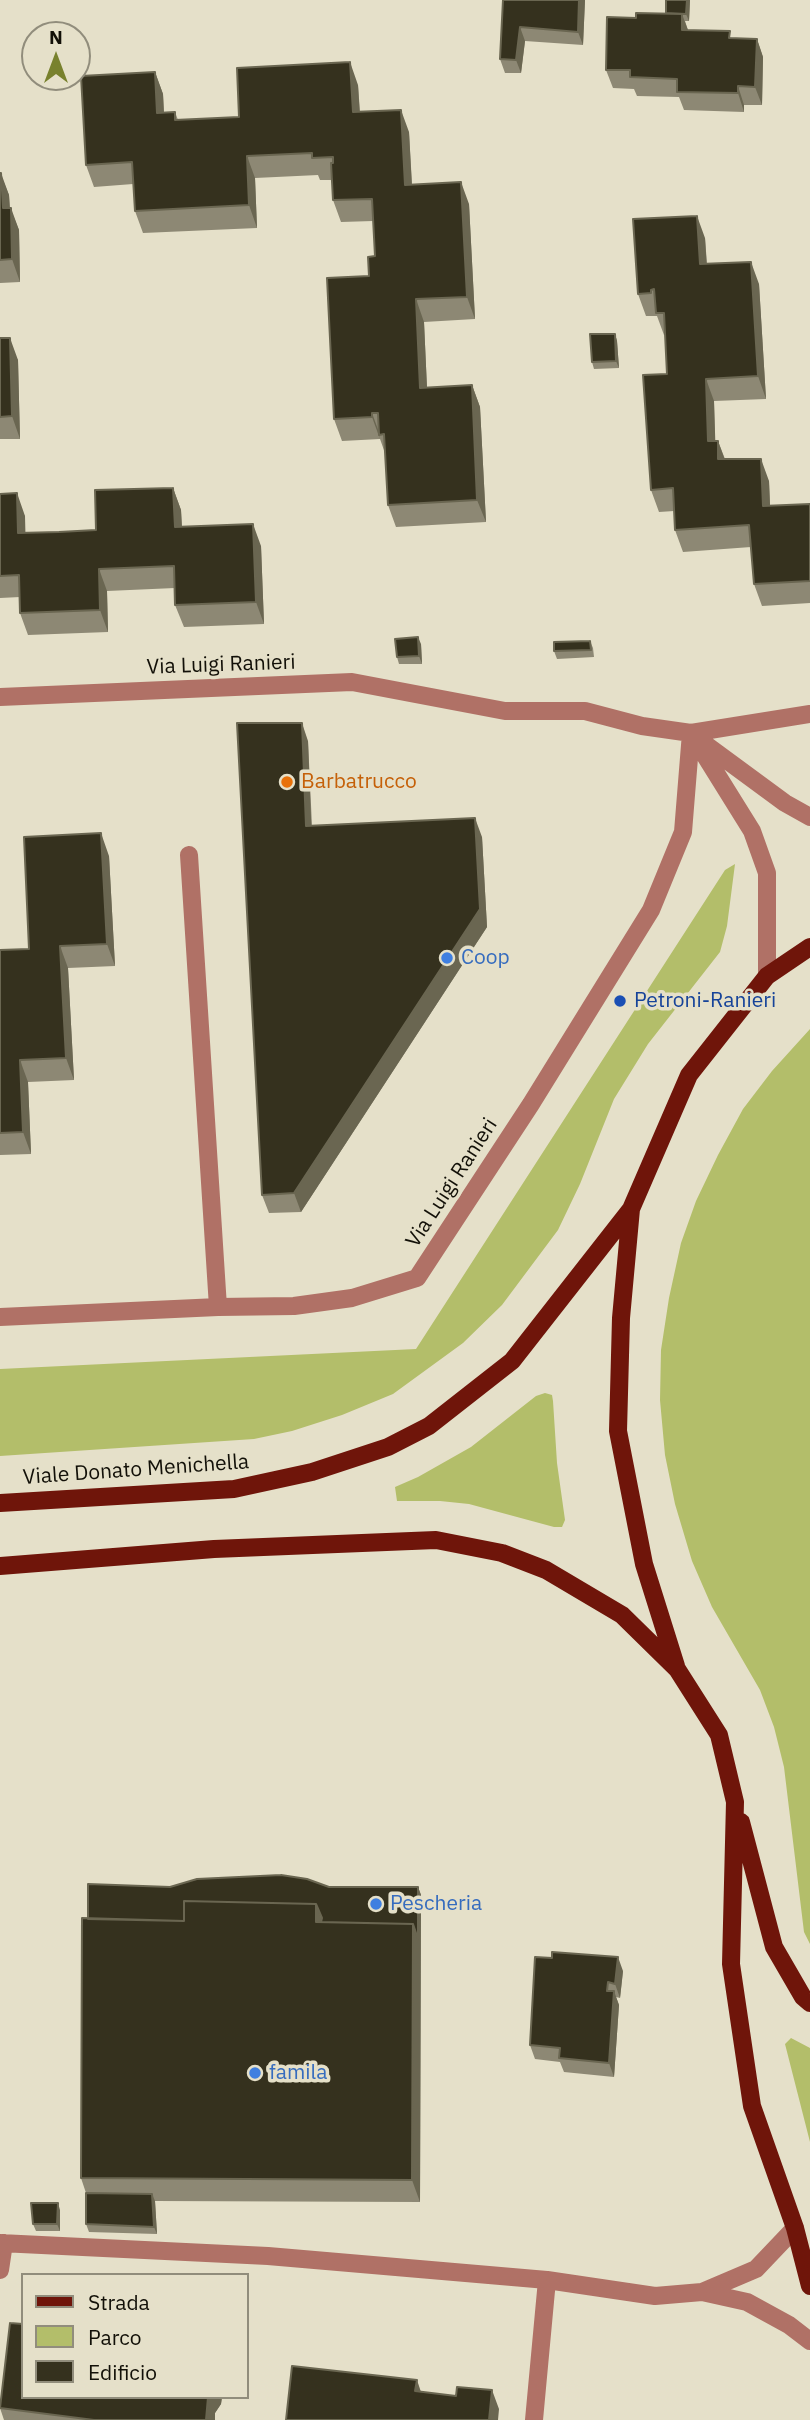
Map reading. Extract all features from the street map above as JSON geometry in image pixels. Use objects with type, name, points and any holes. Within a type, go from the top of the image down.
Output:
[{"type":"main road","name":"Viale Donato Menichella","points":[[0,1503],[234,1489],[312,1472],[388,1447],[429,1426],[512,1361],[631,1209],[689,1076],[767,975],[810,947]]},
{"type":"main road","name":"Viale Donato Menichella","points":[[631,1209],[621,1318],[618,1431],[643,1564],[677,1669]]},
{"type":"main road","name":"Viale Donato Menichella","points":[[0,1566],[214,1549],[436,1540],[502,1553],[546,1570],[622,1615],[677,1669],[719,1735],[736,1802],[731,1964],[752,2106],[795,2228],[810,2286]]},
{"type":"main road","points":[[736,1802],[774,1947],[803,1997],[810,2003]]},
{"type":"street","name":"Via Luigi Ranieri","points":[[0,697],[352,682],[505,711],[585,711],[642,726],[691,733],[810,714]]},
{"type":"street","name":"Via Luigi Ranieri","points":[[0,1317],[295,1306],[352,1298],[417,1278],[531,1104],[651,910],[683,832],[691,733]]},
{"type":"street","points":[[691,733],[785,803],[810,817]]},
{"type":"street","points":[[691,733],[752,831],[767,873],[767,975]]},
{"type":"street","points":[[189,855],[218,1307]]},
{"type":"street","points":[[702,2292],[756,2269],[795,2228]]},
{"type":"street","points":[[0,2270],[2,2243],[268,2256],[547,2280],[655,2296],[702,2292],[747,2302],[789,2325],[810,2341]]},
{"type":"street","points":[[534,2420],[547,2280]]},
{"type":"green space","points":[[735,864],[727,926],[720,952],[648,1044],[614,1099],[580,1184],[558,1230],[502,1305],[463,1343],[393,1394],[342,1415],[292,1431],[254,1439],[0,1456],[0,1369],[416,1349],[725,870]]},
{"type":"green space","points":[[810,1029],[810,1944],[804,1932],[784,1767],[774,1727],[760,1690],[712,1607],[692,1561],[675,1504],[665,1455],[660,1400],[661,1350],[669,1298],[681,1243],[696,1201],[743,1109],[772,1071]]},
{"type":"green space","points":[[545,1393],[552,1395],[553,1401],[557,1463],[565,1520],[562,1527],[469,1504],[397,1501],[395,1487],[471,1447],[536,1396]]},
{"type":"green space","points":[[791,2038],[810,2048],[810,2142],[785,2044]]},
{"type":"building","points":[[503,0],[579,0],[578,32],[520,27],[516,60],[500,59]]},
{"type":"building","points":[[666,0],[687,0],[686,14],[666,13]]},
{"type":"building","points":[[636,13],[682,14],[682,30],[730,31],[729,38],[757,39],[755,87],[738,86],[738,93],[677,92],[677,79],[630,77],[630,70],[606,70],[607,17],[636,18]]},
{"type":"building","points":[[350,62],[353,112],[401,110],[405,185],[461,182],[467,297],[416,299],[420,388],[472,385],[477,500],[388,505],[384,434],[379,435],[378,413],[372,413],[372,417],[334,419],[327,278],[369,276],[368,257],[375,256],[372,199],[333,200],[333,157],[312,158],[312,153],[247,156],[249,205],[135,211],[132,162],[86,165],[82,91],[91,91],[91,75],[155,72],[157,113],[175,112],[175,120],[239,117],[237,68]]},
{"type":"building","points":[[0,173],[3,208],[11,208],[12,259],[0,260]]},
{"type":"building","points":[[697,216],[700,264],[751,262],[758,376],[706,379],[708,441],[718,441],[718,459],[761,459],[763,506],[810,504],[810,581],[754,584],[749,525],[675,530],[673,488],[651,490],[643,375],[667,374],[664,313],[656,313],[654,289],[651,293],[638,294],[633,219]]},
{"type":"building","points":[[590,334],[615,334],[616,361],[592,362]]},
{"type":"building","points":[[0,338],[10,338],[12,416],[0,417]]},
{"type":"building","points":[[173,488],[175,527],[253,524],[256,602],[175,605],[174,566],[99,569],[100,610],[20,613],[19,575],[0,576],[0,494],[17,493],[18,533],[59,532],[96,530],[95,490]]},
{"type":"building","points":[[418,637],[419,656],[397,657],[395,639]]},
{"type":"building","points":[[590,641],[591,650],[554,651],[554,642]]},
{"type":"building","points":[[237,723],[302,723],[306,826],[475,818],[480,909],[294,1193],[262,1195]]},
{"type":"building","points":[[101,833],[107,944],[60,946],[66,1058],[20,1060],[23,1132],[0,1133],[0,950],[29,949],[24,837]]},
{"type":"building","points":[[281,1875],[307,1879],[329,1887],[418,1887],[418,1939],[413,1924],[321,1922],[316,1904],[184,1901],[184,1921],[88,1919],[88,1884],[170,1887],[197,1879]]},
{"type":"building","name":"famila","points":[[184,1901],[316,1904],[316,1922],[413,1924],[412,2180],[81,2178],[82,1918],[184,1921]]},
{"type":"building","points":[[552,1952],[618,1957],[615,1984],[608,1982],[607,1991],[614,1991],[609,2063],[559,2058],[560,2048],[530,2045],[535,1957],[552,1958]]},
{"type":"building","points":[[86,2193],[152,2194],[154,2227],[86,2224]]},
{"type":"building","points":[[31,2203],[58,2203],[57,2224],[33,2224]]},
{"type":"building","points":[[10,2323],[21,2324],[21,2399],[208,2399],[206,2420],[94,2420],[0,2408]]},
{"type":"building","points":[[292,2366],[417,2380],[415,2391],[456,2396],[457,2387],[492,2390],[489,2420],[286,2420]]},
{"type":"place","name":"Barbatrucco","points":[[287,782]]},
{"type":"place","name":"Coop","points":[[447,958]]},
{"type":"place","name":"Petroni-Ranieri","points":[[620,1001]]},
{"type":"place","name":"Pescheria","points":[[376,1904]]},
{"type":"place","name":"famila","points":[[255,2073]]}]
